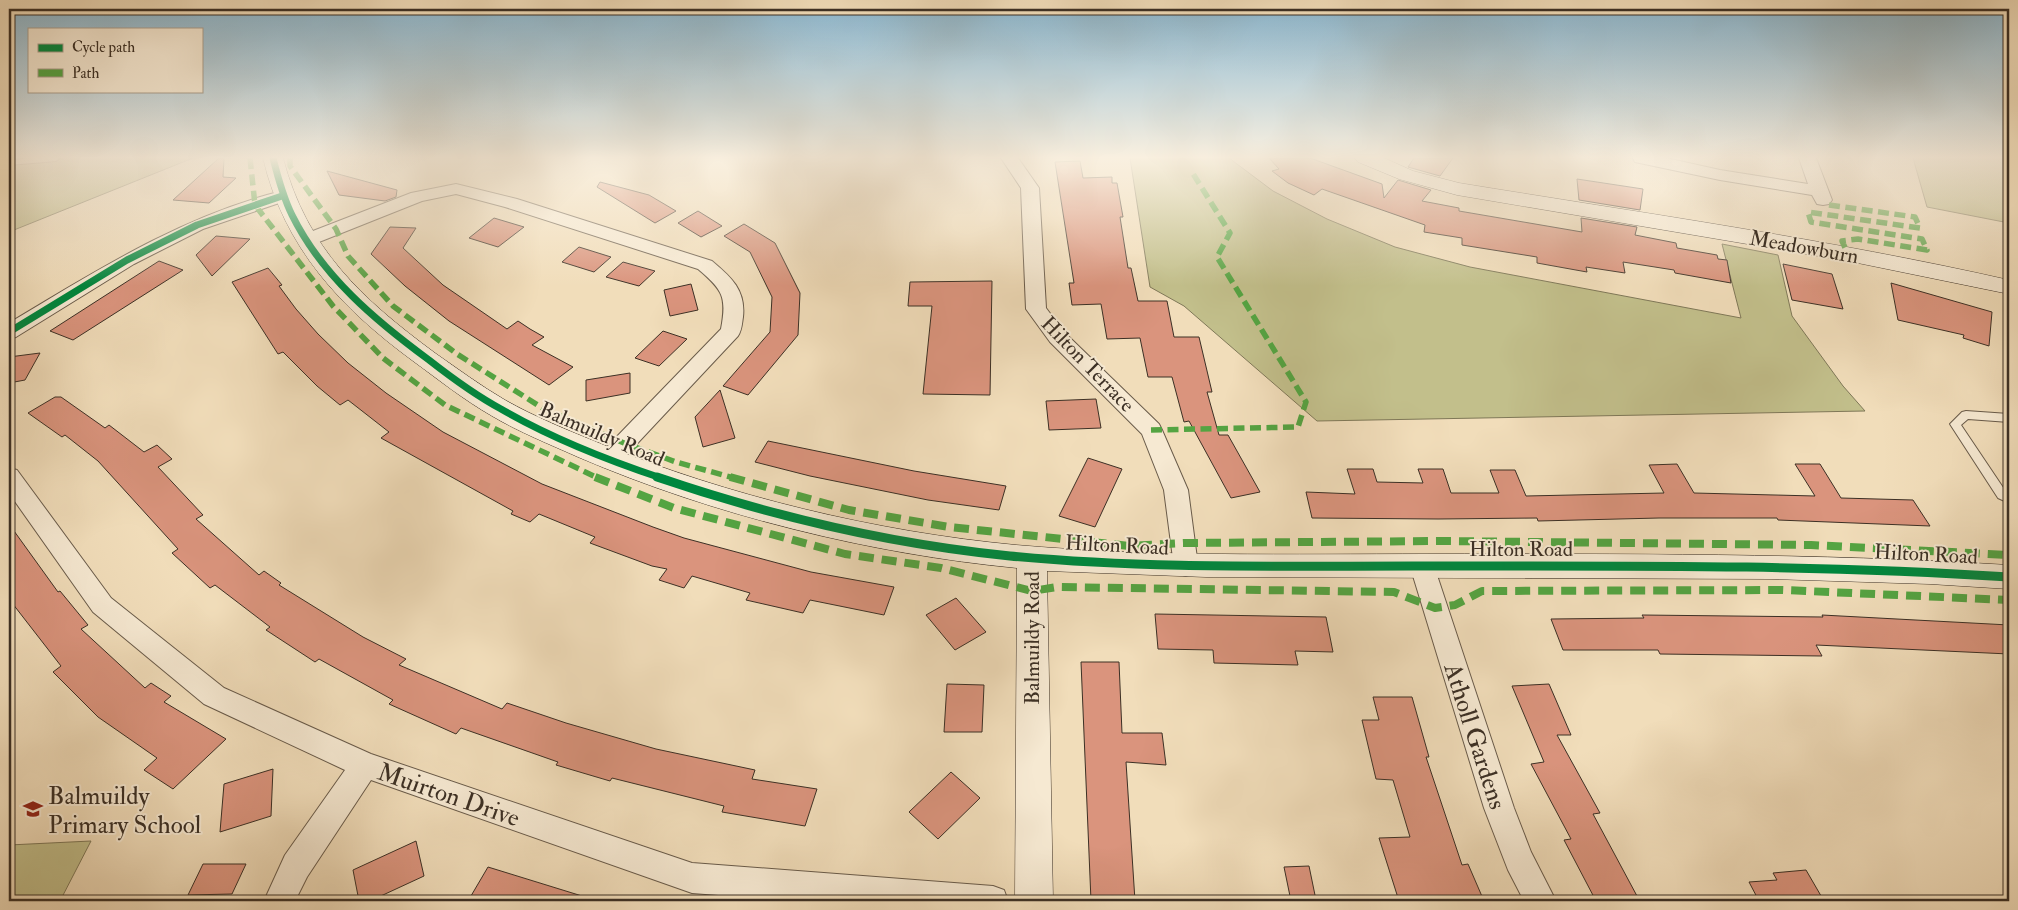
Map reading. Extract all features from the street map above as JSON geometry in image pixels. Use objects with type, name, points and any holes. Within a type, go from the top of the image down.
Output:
[{"type":"street","points":[[9,332],[127,260],[197,225],[269,200]]},
{"type":"street","name":"Balmuildy Road","points":[[284,200],[306,240],[338,283],[383,326],[478,396],[540,428],[609,459],[699,492],[803,520],[915,543],[1032,558],[1034,901]]},
{"type":"street","points":[[306,240],[408,200]]},
{"type":"street","points":[[501,200],[705,265],[728,284],[735,308],[731,331],[609,459]]},
{"type":"street","name":"Hilton Terrace","points":[[1031,200],[1036,309],[1057,337],[1151,430],[1176,490],[1186,566]]},
{"type":"street","name":"Meadowburn","points":[[1525,200],[1848,254],[2009,287]]},
{"type":"street","name":"Muirton Drive","points":[[9,476],[102,605],[214,696],[365,765],[692,878],[993,901]]},
{"type":"street","name":"Hilton Road","points":[[1032,558],[1186,566],[1848,568],[2009,577]]},
{"type":"street","name":"Atholl Gardens","points":[[1422,566],[1499,808],[1519,860],[1540,901]]},
{"type":"street","points":[[279,901],[296,866],[365,765]]},
{"type":"lane","points":[[2009,418],[1966,415],[1955,424],[2002,495],[2009,498]]},
{"type":"shaded area","points":[[9,200],[87,200],[14,230],[9,229]]},
{"type":"shaded area","points":[[1137,200],[1291,200],[1327,219],[1395,247],[1470,267],[1741,318],[1722,244],[1778,255],[1792,316],[1843,386],[1865,411],[1317,421],[1184,306],[1150,287]]},
{"type":"shaded area","points":[[1925,200],[2009,200],[2009,223],[1927,207]]},
{"type":"shaded area","points":[[91,841],[60,901],[9,901],[9,845]]},
{"type":"building","points":[[179,200],[212,200],[209,203]]},
{"type":"building","points":[[619,200],[658,200],[676,211],[655,223]]},
{"type":"building","points":[[1061,200],[1120,200],[1123,217],[1120,217],[1128,268],[1131,268],[1138,301],[1167,301],[1174,337],[1199,337],[1212,392],[1207,392],[1219,435],[1228,435],[1260,492],[1231,498],[1189,421],[1184,422],[1172,377],[1148,377],[1140,338],[1107,339],[1101,304],[1072,305],[1069,283],[1074,283]]},
{"type":"building","points":[[1355,200],[1422,200],[1459,208],[1459,211],[1582,232],[1581,218],[1637,227],[1635,235],[1676,243],[1677,248],[1717,255],[1718,259],[1727,260],[1731,283],[1675,273],[1674,270],[1623,262],[1625,273],[1586,267],[1587,272],[1537,263],[1537,257],[1462,245],[1462,238],[1424,232],[1425,225]]},
{"type":"building","points":[[1582,200],[1641,200],[1640,210]]},
{"type":"building","points":[[698,211],[722,226],[701,237],[678,223]]},
{"type":"building","points":[[494,218],[524,227],[498,247],[469,238]]},
{"type":"building","points":[[744,224],[775,243],[800,293],[798,335],[748,395],[723,386],[770,332],[772,297],[750,252],[724,236]]},
{"type":"building","points":[[390,227],[416,228],[403,248],[443,285],[507,329],[518,321],[544,337],[532,345],[573,367],[549,385],[449,321],[405,286],[371,254]]},
{"type":"building","points":[[216,236],[250,239],[212,276],[196,255]]},
{"type":"building","points":[[579,247],[611,257],[594,272],[562,262]]},
{"type":"building","points":[[159,261],[183,270],[73,340],[50,331]]},
{"type":"building","points":[[623,262],[655,271],[639,286],[606,277]]},
{"type":"building","points":[[1783,264],[1832,274],[1843,309],[1792,300]]},
{"type":"building","points":[[268,268],[282,285],[279,286],[296,309],[348,363],[386,393],[443,432],[542,484],[684,538],[811,572],[894,587],[884,615],[810,600],[803,613],[746,600],[750,593],[692,576],[684,588],[659,580],[667,569],[652,566],[590,543],[595,537],[539,514],[530,522],[511,514],[513,511],[381,438],[389,432],[348,400],[340,405],[317,386],[283,352],[278,354],[232,282]]},
{"type":"building","points":[[992,281],[990,395],[923,394],[932,306],[908,306],[910,282]]},
{"type":"building","points":[[1891,283],[1992,312],[1989,346],[1963,338],[1964,335],[1898,320]]},
{"type":"building","points":[[691,284],[698,310],[670,316],[664,290]]},
{"type":"building","points":[[663,331],[687,339],[659,366],[635,358]]},
{"type":"building","points":[[40,353],[25,380],[9,383],[9,357]]},
{"type":"building","points":[[630,373],[630,393],[586,401],[586,380]]},
{"type":"building","points":[[720,390],[735,438],[703,447],[695,417]]},
{"type":"building","points":[[55,397],[61,397],[105,428],[109,425],[144,452],[157,445],[172,459],[158,467],[203,515],[196,519],[259,575],[264,571],[281,583],[279,585],[363,637],[406,659],[399,665],[502,709],[507,703],[566,723],[656,749],[755,770],[752,779],[817,789],[805,826],[722,812],[724,806],[612,778],[610,781],[556,765],[558,762],[461,728],[456,734],[389,704],[393,700],[319,659],[315,662],[266,630],[270,627],[215,585],[210,588],[172,553],[178,549],[98,461],[65,435],[62,437],[28,413]]},
{"type":"building","points":[[1096,399],[1101,428],[1049,430],[1046,401]]},
{"type":"building","points":[[768,441],[914,471],[1006,486],[999,510],[928,500],[810,476],[755,462]]},
{"type":"building","points":[[1088,458],[1122,469],[1095,527],[1059,516]]},
{"type":"building","points":[[1677,464],[1694,493],[1815,496],[1795,464],[1820,464],[1841,498],[1913,500],[1930,526],[1778,520],[1777,518],[1538,521],[1537,518],[1312,518],[1306,492],[1355,494],[1347,469],[1373,469],[1377,482],[1423,483],[1418,469],[1443,469],[1451,493],[1499,493],[1490,470],[1515,470],[1526,496],[1664,493],[1649,465]]},
{"type":"building","points":[[9,524],[58,592],[60,591],[88,625],[81,629],[145,688],[151,683],[171,696],[164,702],[226,739],[173,789],[144,770],[157,758],[98,717],[53,672],[61,666],[9,599]]},
{"type":"building","points":[[956,598],[986,632],[955,650],[926,615]]},
{"type":"building","points":[[1155,614],[1326,617],[1333,652],[1295,651],[1298,665],[1214,663],[1213,650],[1158,649]]},
{"type":"building","points":[[1642,615],[1823,617],[1822,615],[2009,625],[2009,654],[1816,645],[1822,656],[1660,654],[1658,650],[1563,650],[1551,619],[1644,618]]},
{"type":"building","points":[[1081,662],[1119,662],[1122,733],[1162,733],[1166,765],[1126,762],[1135,901],[1091,901]]},
{"type":"building","points":[[947,684],[984,685],[982,732],[944,732]]},
{"type":"building","points":[[1549,684],[1571,735],[1557,735],[1600,813],[1593,814],[1637,896],[1596,901],[1564,840],[1571,839],[1531,764],[1544,762],[1512,686]]},
{"type":"building","points":[[1373,697],[1412,697],[1429,757],[1426,757],[1462,865],[1468,864],[1484,901],[1399,901],[1379,838],[1410,837],[1393,780],[1376,779],[1362,720],[1379,720]]},
{"type":"building","points":[[273,769],[271,816],[220,832],[224,784]]},
{"type":"building","points":[[951,772],[980,798],[938,839],[909,812]]},
{"type":"building","points":[[416,841],[424,876],[370,901],[359,901],[353,870]]},
{"type":"building","points":[[203,864],[246,864],[232,894],[188,895]]},
{"type":"building","points":[[1309,866],[1316,900],[1291,901],[1284,867]]},
{"type":"building","points":[[488,867],[582,896],[581,901],[468,901]]},
{"type":"building","points":[[1806,870],[1824,901],[1759,901],[1749,882],[1777,880],[1773,873]]},
{"type":"marked path","points":[[255,200],[255,205],[263,217],[287,245],[333,306],[383,358],[445,405],[585,473],[674,508],[845,554],[941,568],[1032,591],[1057,587],[1394,592],[1435,608],[1455,605],[1482,591],[1783,590],[2009,600]]},
{"type":"marked path","points":[[315,200],[336,229],[348,256],[393,306],[457,354],[544,409],[624,443],[676,462],[849,510],[949,527],[1130,546],[1183,543],[1443,541],[1811,545],[2009,555]]},
{"type":"marked path","points":[[1151,430],[1298,427],[1306,402],[1217,257],[1230,233],[1210,200]]},
{"type":"marked path","points":[[1829,205],[1915,217],[1920,228],[1808,212],[1811,222],[1922,239],[1927,250],[1858,239],[1842,241],[1848,254]]},
{"type":"cycle path","points":[[9,332],[127,260],[197,225],[269,200]]},
{"type":"cycle path","points":[[285,200],[307,242],[346,291],[392,333],[461,385],[489,403],[553,435],[614,461],[684,486],[793,517],[930,545],[1015,556],[1078,561],[1248,566],[1772,567],[1930,572],[2009,577]]},
{"type":"place","name":"Balmuildy Primary School","points":[[33,809]]}]
